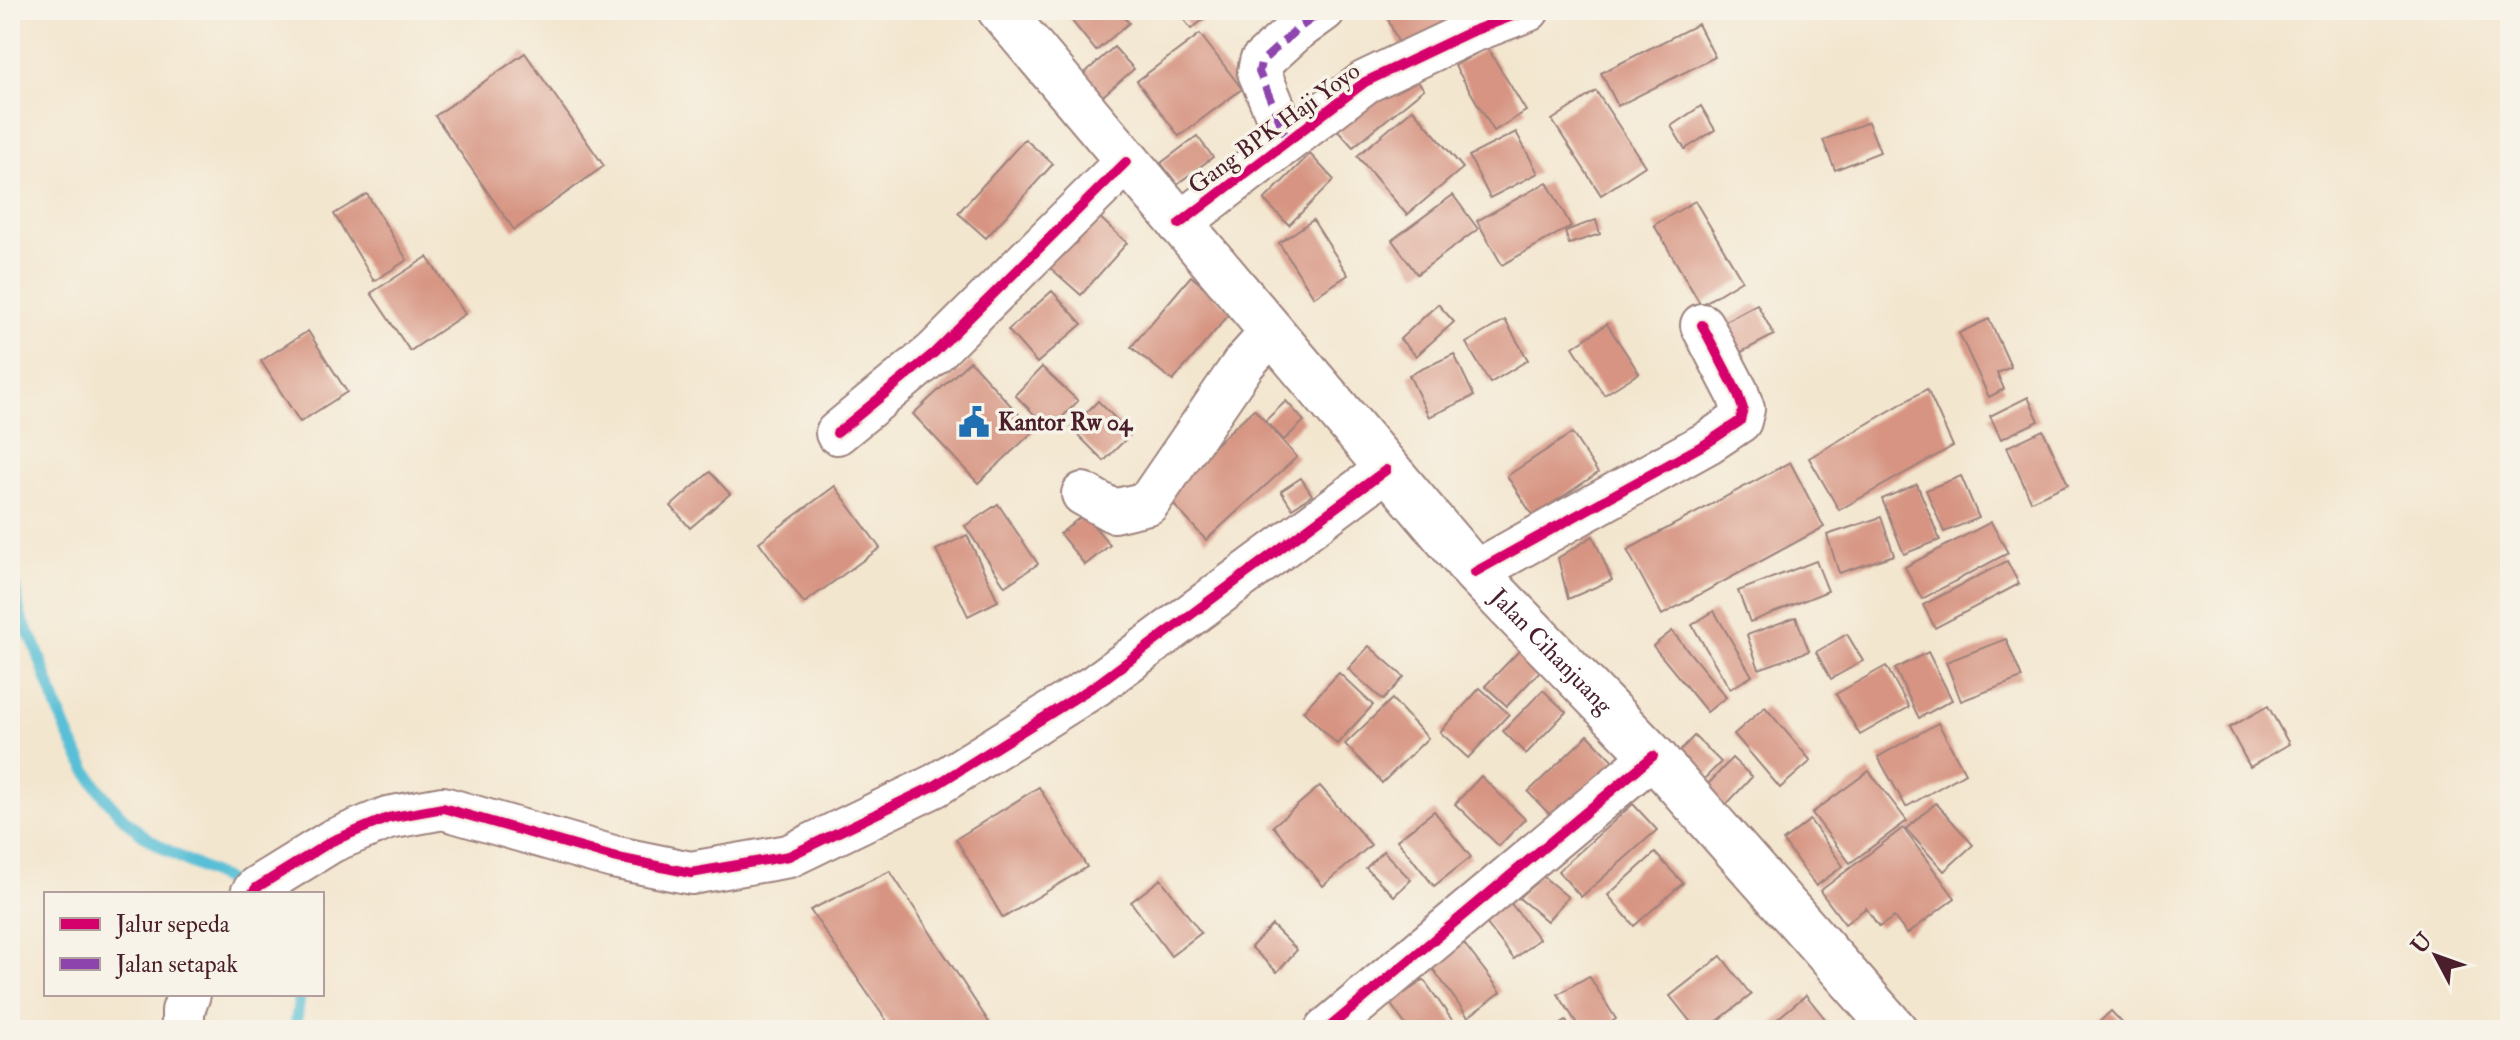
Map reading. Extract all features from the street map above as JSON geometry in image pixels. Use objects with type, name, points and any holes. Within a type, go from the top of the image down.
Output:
[{"type":"main road","name":"Jalan Cihanjuang","points":[[1000,10],[1475,572],[1653,756],[1895,1030]]},
{"type":"street","points":[[1287,139],[1259,72],[1261,62],[1324,10]]},
{"type":"street","name":"Gang BPK Haji Yoyo","points":[[1179,224],[1365,82],[1470,32],[1528,10]]},
{"type":"street","points":[[837,433],[934,353],[1126,162]]},
{"type":"street","points":[[1475,572],[1707,443],[1740,421],[1743,409],[1740,401],[1702,325]]},
{"type":"street","points":[[1083,494],[1113,511],[1148,503],[1212,414],[1244,363],[1271,333]]},
{"type":"street","points":[[253,892],[332,841],[388,818],[443,808],[613,857],[691,873],[789,856],[936,785],[1096,685],[1386,470]]},
{"type":"street","points":[[1326,1030],[1653,756]]},
{"type":"street","points":[[183,1030],[183,1011],[188,996]]},
{"type":"building","points":[[1063,10],[1118,10],[1129,23],[1096,51]]},
{"type":"building","points":[[1183,10],[1216,10],[1191,29],[1179,13]]},
{"type":"building","points":[[1384,10],[1446,10],[1454,29],[1402,51]]},
{"type":"building","points":[[1698,24],[1715,57],[1618,106],[1601,73]]},
{"type":"building","points":[[1200,34],[1242,89],[1179,136],[1137,81]]},
{"type":"building","points":[[1114,47],[1134,69],[1089,108],[1070,86]]},
{"type":"building","points":[[1487,47],[1526,111],[1494,131],[1455,66]]},
{"type":"building","points":[[525,53],[604,166],[514,230],[435,116]]},
{"type":"building","points":[[1407,68],[1424,89],[1353,147],[1335,127]]},
{"type":"building","points":[[1596,91],[1645,166],[1601,195],[1552,120]]},
{"type":"building","points":[[1701,106],[1715,130],[1685,149],[1671,126]]},
{"type":"building","points":[[1413,109],[1463,168],[1407,215],[1357,156]]},
{"type":"building","points":[[1868,122],[1880,152],[1835,170],[1823,140]]},
{"type":"building","points":[[1516,132],[1538,173],[1490,198],[1469,156]]},
{"type":"building","points":[[1197,136],[1213,157],[1177,184],[1161,163]]},
{"type":"building","points":[[1025,139],[1053,164],[986,238],[958,213]]},
{"type":"building","points":[[1310,154],[1334,180],[1289,225],[1264,200]]},
{"type":"building","points":[[1547,182],[1571,226],[1502,265],[1477,221]]},
{"type":"building","points":[[367,194],[407,260],[374,281],[334,214]]},
{"type":"building","points":[[1453,195],[1478,229],[1417,274],[1392,240]]},
{"type":"building","points":[[1695,201],[1742,280],[1701,305],[1654,225]]},
{"type":"building","points":[[1094,212],[1127,243],[1081,295],[1047,265]]},
{"type":"building","points":[[1313,220],[1348,275],[1314,297],[1279,243]]},
{"type":"building","points":[[1596,220],[1600,234],[1569,244],[1565,231]]},
{"type":"building","points":[[427,257],[465,314],[410,351],[371,293]]},
{"type":"building","points":[[1191,276],[1232,311],[1173,381],[1131,347]]},
{"type":"building","points":[[1052,291],[1082,324],[1037,363],[1008,330]]},
{"type":"building","points":[[1438,304],[1454,322],[1416,356],[1400,339]]},
{"type":"building","points":[[1757,304],[1774,335],[1730,358],[1714,327]]},
{"type":"building","points":[[1989,319],[2011,367],[1997,373],[2004,389],[1989,397],[1959,333]]},
{"type":"building","points":[[1505,320],[1528,360],[1490,383],[1466,343]]},
{"type":"building","points":[[1607,324],[1639,373],[1604,395],[1573,347]]},
{"type":"building","points":[[308,331],[347,392],[300,422],[261,361]]},
{"type":"building","points":[[1454,354],[1474,396],[1429,417],[1409,375]]},
{"type":"building","name":"Kantor Rw 04","points":[[970,361],[1034,431],[978,483],[913,414]]},
{"type":"building","points":[[1042,367],[1078,401],[1050,430],[1015,395]]},
{"type":"building","points":[[1927,389],[1953,446],[1839,510],[1809,458]]},
{"type":"building","points":[[2028,397],[2039,421],[2001,439],[1990,416]]},
{"type":"building","points":[[1098,401],[1131,434],[1104,461],[1071,428]]},
{"type":"building","points":[[1286,401],[1304,421],[1284,440],[1265,421]]},
{"type":"building","points":[[1254,409],[1297,457],[1206,540],[1163,493]]},
{"type":"building","points":[[2043,430],[2068,484],[2031,501],[2007,447]]},
{"type":"building","points":[[1572,433],[1598,473],[1533,516],[1507,476]]},
{"type":"building","points":[[1790,462],[1824,527],[1662,615],[1627,550]]},
{"type":"building","points":[[710,472],[730,494],[690,528],[671,506]]},
{"type":"building","points":[[1961,476],[1979,518],[1944,532],[1926,490]]},
{"type":"building","points":[[1301,478],[1312,495],[1292,508],[1281,491]]},
{"type":"building","points":[[1917,484],[1940,540],[1904,554],[1882,499]]},
{"type":"building","points":[[835,486],[880,548],[804,603],[759,542]]},
{"type":"building","points":[[998,504],[1038,564],[1005,586],[965,526]]},
{"type":"building","points":[[1084,514],[1110,545],[1085,565],[1060,534]]},
{"type":"building","points":[[1881,517],[1894,555],[1839,573],[1827,535]]},
{"type":"building","points":[[1991,522],[2008,553],[1922,599],[1905,567]]},
{"type":"building","points":[[967,535],[998,601],[968,616],[936,550]]},
{"type":"building","points":[[1593,536],[1612,580],[1568,599],[1558,558]]},
{"type":"building","points":[[1816,561],[1828,591],[1750,622],[1738,591]]},
{"type":"building","points":[[2007,561],[2019,584],[1935,628],[1923,605]]},
{"type":"building","points":[[1714,611],[1752,676],[1730,689],[1692,625]]},
{"type":"building","points":[[1796,617],[1809,651],[1759,669],[1747,635]]},
{"type":"building","points":[[1672,631],[1726,697],[1707,712],[1653,646]]},
{"type":"building","points":[[1847,634],[1863,661],[1831,679],[1816,652]]},
{"type":"building","points":[[2006,639],[2022,678],[1961,701],[1946,662]]},
{"type":"building","points":[[1369,646],[1404,677],[1383,700],[1348,669]]},
{"type":"building","points":[[1521,649],[1542,669],[1507,706],[1485,686]]},
{"type":"building","points":[[1928,652],[1952,700],[1919,718],[1895,669]]},
{"type":"building","points":[[1886,666],[1909,707],[1860,735],[1836,694]]},
{"type":"building","points":[[1339,673],[1373,705],[1337,744],[1303,711]]},
{"type":"building","points":[[1480,688],[1509,714],[1468,758],[1440,732]]},
{"type":"building","points":[[1543,690],[1566,712],[1526,754],[1503,731]]},
{"type":"building","points":[[1392,699],[1428,738],[1382,783],[1345,744]]},
{"type":"building","points":[[2268,706],[2289,744],[2250,767],[2229,728]]},
{"type":"building","points":[[1765,707],[1811,761],[1780,788],[1734,734]]},
{"type":"building","points":[[1938,723],[1965,773],[1906,807],[1878,757]]},
{"type":"building","points":[[1588,735],[1616,764],[1556,821],[1528,792]]},
{"type":"building","points":[[1694,736],[1721,762],[1702,781],[1676,755]]},
{"type":"building","points":[[1732,758],[1752,777],[1722,809],[1702,791]]},
{"type":"building","points":[[1869,771],[1907,821],[1850,863],[1812,813]]},
{"type":"building","points":[[1481,776],[1525,819],[1499,846],[1455,804]]},
{"type":"building","points":[[1320,786],[1371,845],[1323,886],[1273,826]]},
{"type":"building","points":[[1039,787],[1087,867],[1003,918],[956,839]]},
{"type":"building","points":[[1936,803],[1973,845],[1944,871],[1906,829]]},
{"type":"building","points":[[1633,804],[1657,830],[1581,897],[1558,871]]},
{"type":"building","points":[[1434,811],[1471,857],[1434,886],[1397,840]]},
{"type":"building","points":[[1810,820],[1843,866],[1816,886],[1783,841]]},
{"type":"building","points":[[1903,828],[1955,898],[1907,934],[1894,917],[1879,927],[1866,908],[1845,924],[1820,891]]},
{"type":"building","points":[[1383,851],[1411,880],[1394,896],[1366,868]]},
{"type":"building","points":[[1655,853],[1683,883],[1634,926],[1608,895]]},
{"type":"building","points":[[890,871],[994,1030],[893,1030],[810,910]]},
{"type":"building","points":[[1539,873],[1568,897],[1547,921],[1519,898]]},
{"type":"building","points":[[1161,879],[1201,933],[1171,956],[1131,902]]},
{"type":"building","points":[[1504,895],[1539,939],[1514,959],[1480,915]]},
{"type":"building","points":[[1272,925],[1297,950],[1277,972],[1251,947]]},
{"type":"building","points":[[1459,937],[1501,992],[1468,1017],[1428,962]]},
{"type":"building","points":[[1721,956],[1751,995],[1706,1030],[1697,1030],[1670,996]]},
{"type":"building","points":[[1589,976],[1616,1019],[1599,1030],[1581,1030],[1558,994]]},
{"type":"building","points":[[1424,980],[1459,1030],[1409,1030],[1390,1003]]},
{"type":"building","points":[[1806,995],[1834,1030],[1764,1030]]},
{"type":"building","points":[[2111,1011],[2129,1030],[2091,1030]]},
{"type":"building","points":[[1566,1021],[1572,1030],[1551,1030]]},
{"type":"waterway","points":[[10,548],[21,618],[36,647],[65,727],[91,777],[126,821],[149,839],[246,890]]},
{"type":"waterway","points":[[295,1030],[300,996]]},
{"type":"marked path","points":[[1293,135],[1287,139],[1259,72],[1261,62],[1324,10]]},
{"type":"cycle path","points":[[1179,224],[1365,82],[1470,32],[1528,10]]},
{"type":"cycle path","points":[[837,433],[934,353],[1126,162]]},
{"type":"cycle path","points":[[1475,572],[1707,443],[1740,421],[1743,409],[1737,392],[1702,325]]},
{"type":"cycle path","points":[[253,892],[332,841],[388,818],[443,808],[613,857],[691,873],[789,856],[936,785],[1096,685],[1386,470]]},
{"type":"cycle path","points":[[1326,1030],[1653,756]]},
{"type":"place","name":"Kantor Rw 04","points":[[974,422]]}]
